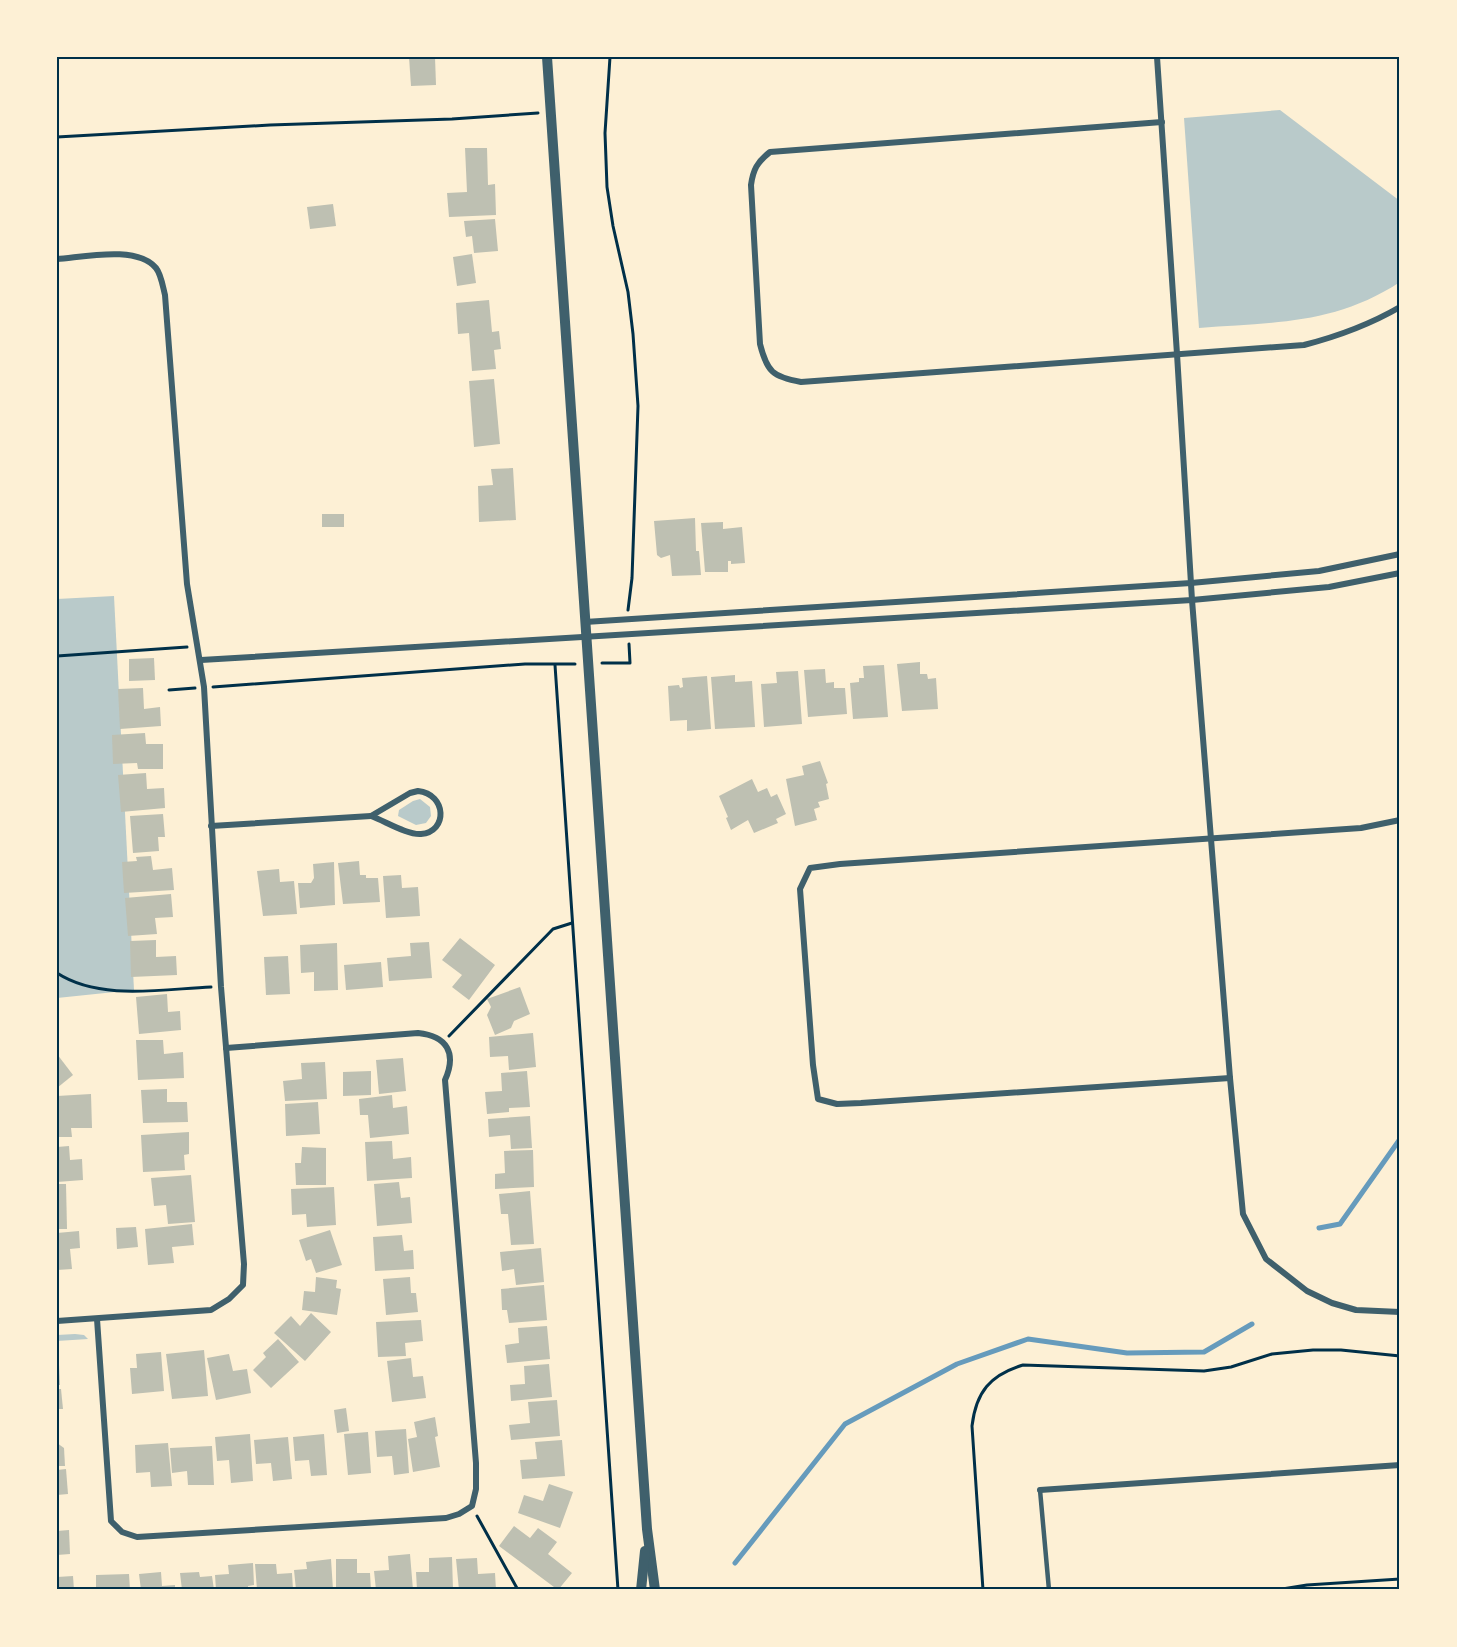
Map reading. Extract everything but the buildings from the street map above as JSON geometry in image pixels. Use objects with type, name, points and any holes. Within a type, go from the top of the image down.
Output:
[{"type":"street","points":[[547,57],[646,1529],[655,1590]]},
{"type":"street","points":[[1157,57],[1178,354],[1192,600],[1243,1214],[1266,1259],[1307,1291],[1332,1303],[1356,1310],[1400,1312]]},
{"type":"street","points":[[1162,122],[770,152],[753,170],[751,186],[760,344],[765,362],[772,372],[785,379],[801,382],[1304,345],[1343,335],[1400,308]]},
{"type":"street","points":[[57,259],[119,254],[140,256],[156,269],[165,295],[187,584],[204,687],[221,987],[244,1264],[243,1285],[229,1299],[211,1310],[57,1321]]},
{"type":"street","points":[[585,622],[1191,584],[1319,571],[1400,554]]},
{"type":"street","points":[[201,660],[1192,600],[1329,587],[1400,573]]},
{"type":"street","points":[[211,826],[371,816],[419,834],[428,833],[435,828],[441,814],[437,800],[432,795],[418,791],[410,793],[371,816]]},
{"type":"street","points":[[1230,1078],[837,1104],[818,1099],[813,1065],[800,889],[810,868],[840,864],[1361,828],[1400,820]]},
{"type":"street","points":[[97,1318],[111,1521],[122,1532],[137,1537],[446,1518],[459,1514],[472,1506],[476,1489],[476,1462],[445,1080],[450,1069],[451,1056],[447,1047],[431,1034],[418,1033],[226,1048]]},
{"type":"street","points":[[1040,1490],[1400,1465]]},
{"type":"street","points":[[641,1590],[646,1529]]},
{"type":"lane","points":[[1040,1490],[1049,1590]]},
{"type":"path","points":[[610,57],[605,133],[608,187],[613,226],[628,292],[638,405],[632,578],[628,619]]},
{"type":"path","points":[[57,137],[270,125],[452,119],[550,112]]},
{"type":"path","points":[[169,690],[501,666],[630,663],[628,634]]},
{"type":"path","points":[[57,656],[198,646]]},
{"type":"path","points":[[555,665],[618,1590]]},
{"type":"path","points":[[453,1032],[553,929],[572,923]]},
{"type":"path","points":[[57,973],[68,980],[96,988],[135,990],[221,987]]},
{"type":"path","points":[[982,1590],[973,1445],[974,1412],[987,1384],[1005,1372],[1023,1365],[1204,1371],[1231,1367],[1272,1354],[1312,1350],[1341,1350],[1400,1356]]},
{"type":"path","points":[[472,1506],[518,1590]]},
{"type":"path","points":[[1276,1590],[1307,1585],[1400,1579]]},
{"type":"shaded area","points":[[1280,110],[1400,201],[1400,282],[1375,296],[1327,314],[1278,322],[1199,328],[1184,118]]},
{"type":"shaded area","points":[[114,596],[134,990],[57,998],[57,599]]},
{"type":"shaded area","points":[[420,799],[430,807],[431,816],[426,823],[416,825],[398,816],[399,810]]},
{"type":"shaded area","points":[[57,1335],[84,1335],[88,1339],[57,1341]]},
{"type":"waterway","points":[[1319,1228],[1340,1224],[1400,1139]]},
{"type":"waterway","points":[[735,1563],[845,1424],[957,1364],[1028,1339],[1127,1353],[1204,1352],[1252,1324]]}]
